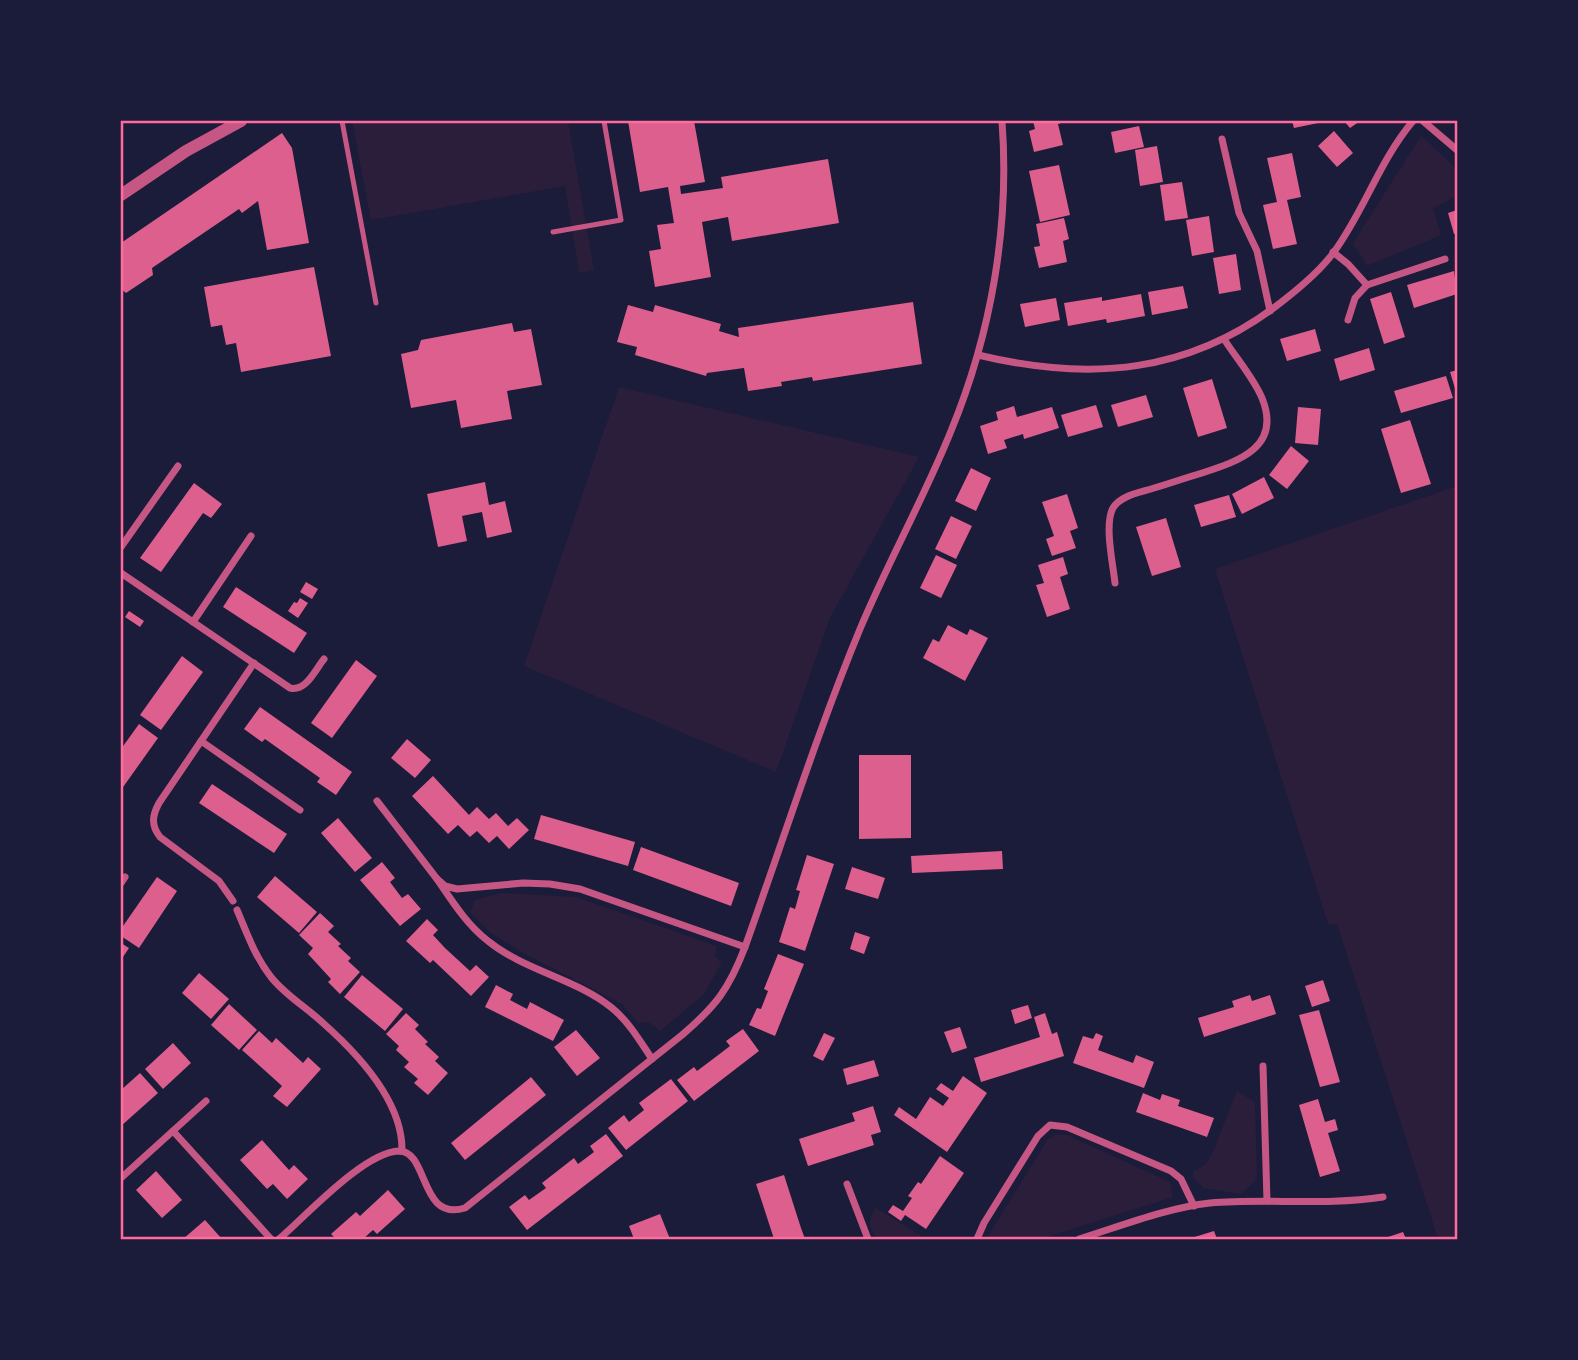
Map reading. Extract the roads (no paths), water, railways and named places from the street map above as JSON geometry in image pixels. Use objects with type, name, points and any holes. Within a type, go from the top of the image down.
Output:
[{"type":"street","points":[[121,195],[186,151],[241,121]]},
{"type":"street","points":[[279,1239],[354,1172],[382,1156],[402,1151],[412,1157],[438,1203],[454,1210],[465,1208],[652,1059],[719,1000],[745,947],[854,644],[945,446],[978,355],[995,279],[1002,220],[1002,121]]},
{"type":"street","points":[[978,355],[1062,370],[1122,369],[1175,358],[1224,339],[1270,311],[1303,285],[1334,253],[1389,155],[1413,121]]},
{"type":"street","points":[[1423,121],[1457,150]]},
{"type":"street","points":[[1222,139],[1238,214],[1257,251],[1270,311]]},
{"type":"street","points":[[1334,253],[1367,285]]},
{"type":"street","points":[[1348,320],[1355,298],[1367,285],[1445,259]]},
{"type":"street","points":[[1115,583],[1110,529],[1111,514],[1115,506],[1134,494],[1242,459],[1256,447],[1265,433],[1266,415],[1262,399],[1224,339]]},
{"type":"street","points":[[121,547],[178,466]]},
{"type":"street","points":[[193,622],[251,536]]},
{"type":"street","points":[[121,573],[289,688],[303,686],[324,659]]},
{"type":"street","points":[[233,901],[219,881],[164,841],[153,825],[152,818],[254,663]]},
{"type":"street","points":[[201,741],[300,810]]},
{"type":"street","points":[[377,801],[467,920],[487,940],[516,960],[605,1003],[622,1018],[652,1059]]},
{"type":"street","points":[[437,879],[445,886],[457,889],[523,883],[580,889],[745,947]]},
{"type":"street","points":[[237,910],[255,951],[270,975],[341,1040],[381,1089],[400,1127],[402,1151]]},
{"type":"street","points":[[1263,1066],[1268,1201]]},
{"type":"street","points":[[121,1178],[206,1101]]},
{"type":"street","points":[[977,1239],[984,1223],[1038,1136],[1050,1125],[1067,1127],[1171,1171],[1181,1179],[1194,1206]]},
{"type":"street","points":[[173,1131],[271,1239]]},
{"type":"street","points":[[847,1184],[868,1239]]},
{"type":"street","points":[[1084,1238],[1194,1206],[1268,1201],[1331,1202],[1383,1197]]},
{"type":"lane","points":[[342,121],[376,303]]},
{"type":"lane","points":[[553,232],[621,220],[604,121]]}]
